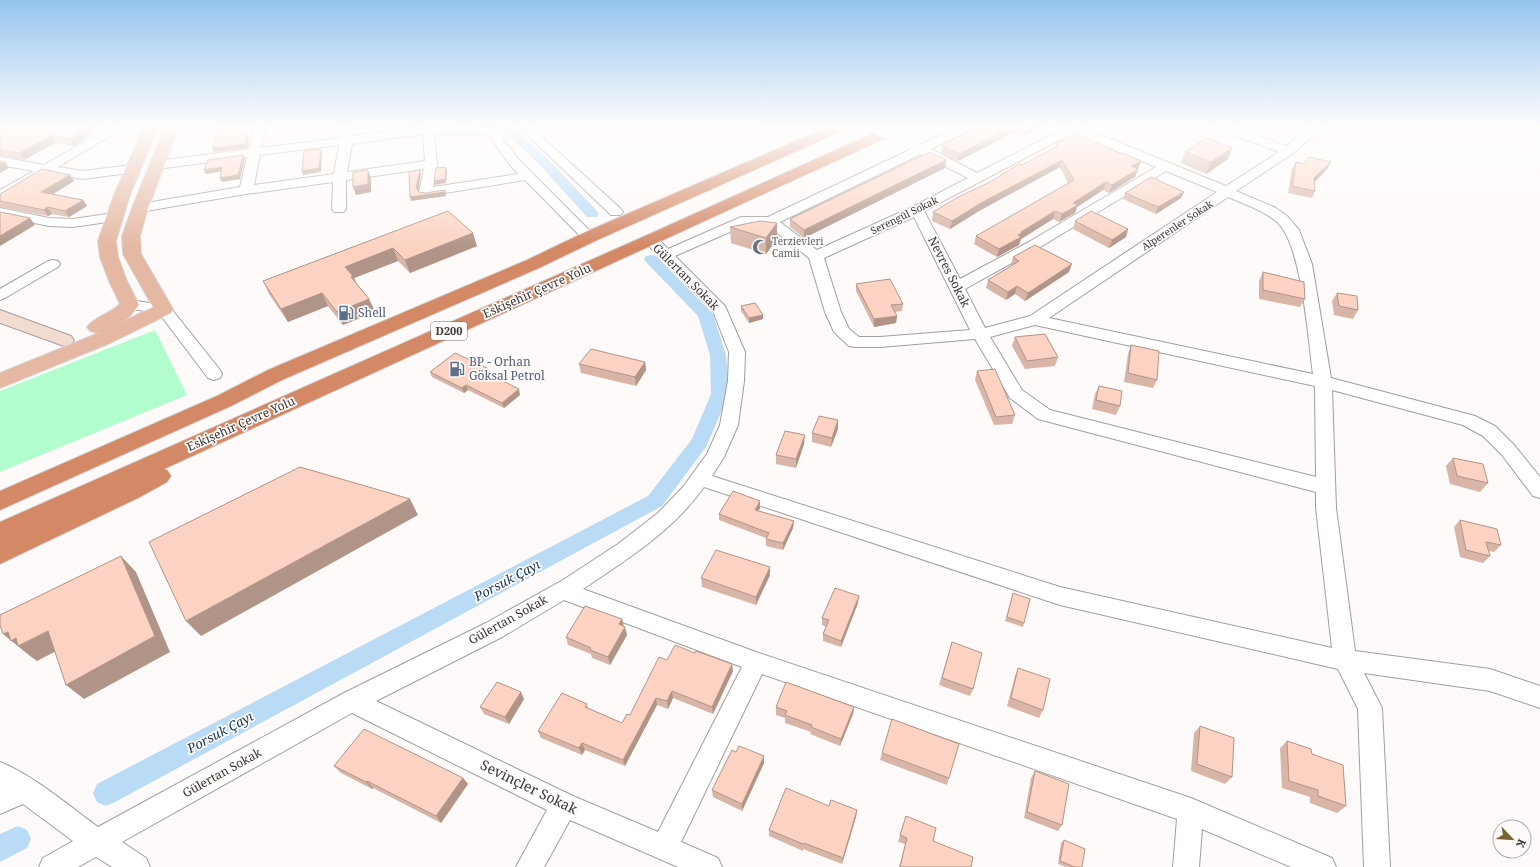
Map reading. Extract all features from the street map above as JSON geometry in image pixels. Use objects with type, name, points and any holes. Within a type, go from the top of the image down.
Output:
[{"type":"highway","name":"D200","points":[[0,501],[224,401],[275,375],[533,264],[589,237],[747,167]]},
{"type":"highway","name":"Eskişehir Çevre Yolu","points":[[0,533],[809,167]]},
{"type":"highway","points":[[0,554],[132,491],[304,396]]},
{"type":"highway","points":[[0,484],[57,460],[224,401]]},
{"type":"main road","points":[[0,381],[101,340],[164,309],[132,254],[131,236],[156,167]]},
{"type":"main road","points":[[0,365],[93,328],[120,315],[130,305],[118,281],[109,257],[107,241],[114,217],[132,169]]},
{"type":"street","points":[[38,167],[83,175],[132,169]]},
{"type":"street","points":[[246,190],[251,167]]},
{"type":"street","points":[[339,209],[341,167]]},
{"type":"street","points":[[140,208],[246,190],[405,167]]},
{"type":"street","points":[[430,167],[426,192],[528,176]]},
{"type":"street","points":[[519,167],[589,237]]},
{"type":"street","points":[[568,167],[616,212]]},
{"type":"street","points":[[665,255],[746,220],[770,220],[874,167]]},
{"type":"street","points":[[958,167],[978,178]]},
{"type":"street","name":"Serengül Sokak","points":[[816,256],[917,210],[998,167]]},
{"type":"street","points":[[957,287],[1032,246],[1163,167]]},
{"type":"street","points":[[1165,167],[1228,192],[1271,211],[1282,219],[1292,230],[1305,264],[1324,382],[1326,508],[1345,660],[1370,708],[1377,867]]},
{"type":"street","name":"Alperenler Sokak","points":[[1035,320],[1264,167]]},
{"type":"street","points":[[0,196],[47,169]]},
{"type":"street","name":"Nevres Sokak","points":[[917,210],[980,334],[1016,394],[1044,415],[1326,487]]},
{"type":"street","points":[[0,212],[49,222],[73,223],[114,217]]},
{"type":"street","points":[[770,220],[816,256],[833,312],[842,332],[855,342],[880,342],[980,334],[1035,320],[1324,382],[1469,420],[1489,431],[1508,450],[1540,491]]},
{"type":"street","name":"Gülertan Sokak","points":[[52,867],[352,701],[494,630],[562,590],[625,550],[665,518],[690,492],[714,457],[729,425],[736,381],[737,352],[720,309],[650,240]]},
{"type":"street","points":[[0,295],[53,264]]},
{"type":"street","points":[[130,305],[164,309],[214,374]]},
{"type":"street","points":[[0,316],[64,340]]},
{"type":"street","points":[[700,479],[1060,596],[1317,655],[1490,680],[1540,697]]},
{"type":"street","points":[[562,590],[756,662],[1191,811],[1322,867]]},
{"type":"street","points":[[664,849],[756,662]]},
{"type":"street","name":"Sevinçler Sokak","points":[[352,701],[564,805],[664,849],[710,867]]},
{"type":"street","points":[[0,774],[25,790],[97,842],[137,867]]},
{"type":"street","points":[[0,801],[25,790]]},
{"type":"street","points":[[530,867],[564,805]]},
{"type":"street","points":[[1186,867],[1191,811]]},
{"type":"green space","points":[[155,330],[187,395],[0,472],[0,391]]},
{"type":"building","points":[[205,167],[219,167],[204,170]]},
{"type":"building","points":[[222,167],[240,167],[238,175],[220,178]]},
{"type":"building","points":[[302,167],[319,167],[319,168],[302,171]]},
{"type":"building","points":[[446,167],[445,179],[434,181],[436,168]]},
{"type":"building","points":[[898,167],[931,167],[804,230],[790,219]]},
{"type":"building","points":[[1013,167],[1048,167],[981,203],[952,221],[933,212],[958,197],[990,182]]},
{"type":"building","points":[[1066,167],[1134,167],[1138,169],[1112,185],[1106,182],[1073,203],[1078,205],[1062,214],[1055,211],[1021,232],[1022,233],[1018,235],[1021,237],[999,249],[976,236],[1074,180]]},
{"type":"building","points":[[1295,167],[1325,167],[1314,178],[1315,191],[1292,186]]},
{"type":"building","points":[[42,169],[70,175],[41,192],[83,200],[65,211],[47,207],[44,210],[0,201],[0,194]]},
{"type":"building","points":[[368,170],[368,184],[353,187],[353,172]]},
{"type":"building","points":[[420,170],[416,188],[419,192],[425,193],[445,190],[445,192],[410,197],[409,172]]},
{"type":"building","points":[[1151,177],[1184,192],[1158,207],[1125,193]]},
{"type":"building","points":[[448,211],[473,233],[405,260],[393,248],[345,267],[369,299],[337,312],[322,293],[281,309],[263,281]]},
{"type":"building","points":[[1091,211],[1128,229],[1112,240],[1075,221]]},
{"type":"building","points":[[0,212],[30,218],[0,236]]},
{"type":"building","points":[[760,221],[777,223],[766,238],[730,227]]},
{"type":"building","points":[[1035,245],[1072,264],[1028,293],[1017,286],[1008,292],[988,280],[1019,261],[1013,257]]},
{"type":"building","points":[[1263,272],[1304,282],[1305,299],[1263,290]]},
{"type":"building","points":[[890,279],[903,304],[891,305],[897,316],[874,319],[856,284]]},
{"type":"building","points":[[1337,293],[1357,296],[1358,310],[1339,306]]},
{"type":"building","points":[[755,303],[763,315],[749,318],[741,306]]},
{"type":"building","points":[[1045,334],[1058,357],[1027,361],[1015,337]]},
{"type":"building","points":[[1131,345],[1159,351],[1157,380],[1128,373]]},
{"type":"building","points":[[591,349],[645,362],[635,377],[579,364]]},
{"type":"building","points":[[455,353],[487,368],[483,371],[519,389],[502,403],[466,385],[462,388],[430,372]]},
{"type":"building","points":[[995,369],[1015,415],[996,417],[977,371]]},
{"type":"building","points":[[1099,386],[1122,391],[1120,406],[1096,400]]},
{"type":"building","points":[[819,416],[838,420],[832,438],[812,433]]},
{"type":"building","points":[[785,431],[805,435],[796,459],[776,455]]},
{"type":"building","points":[[1453,458],[1483,464],[1488,483],[1457,476]]},
{"type":"building","points":[[300,467],[410,499],[186,621],[149,542]]},
{"type":"building","points":[[733,491],[760,501],[755,510],[794,521],[783,543],[766,539],[769,533],[719,514]]},
{"type":"building","points":[[1460,520],[1497,529],[1501,545],[1486,542],[1490,556],[1466,550]]},
{"type":"building","points":[[716,550],[770,567],[756,597],[701,578]]},
{"type":"building","points":[[121,556],[155,636],[66,685],[48,631],[18,646],[16,638],[11,641],[8,632],[3,634],[0,625],[0,615]]},
{"type":"building","points":[[835,588],[859,596],[841,641],[823,634],[829,620],[822,618]]},
{"type":"building","points":[[1013,593],[1030,599],[1024,623],[1007,617]]},
{"type":"building","points":[[585,606],[622,619],[619,624],[625,627],[608,657],[590,650],[591,648],[566,637]]},
{"type":"building","points":[[952,642],[982,653],[973,689],[942,678]]},
{"type":"building","points":[[675,645],[695,653],[696,651],[732,664],[712,707],[672,691],[667,701],[656,698],[623,760],[582,743],[579,748],[538,731],[562,693],[587,704],[585,707],[622,723],[627,714],[630,715],[659,657],[667,660]]},
{"type":"building","points":[[1018,668],[1050,679],[1043,710],[1011,698]]},
{"type":"building","points":[[497,682],[521,692],[505,717],[480,707]]},
{"type":"building","points":[[786,682],[854,707],[841,739],[811,727],[812,725],[785,715],[787,711],[776,707]]},
{"type":"building","points":[[892,719],[959,744],[949,778],[882,753]]},
{"type":"building","points":[[1200,726],[1234,738],[1232,777],[1197,764]]},
{"type":"building","points":[[364,729],[463,778],[436,816],[334,766]]},
{"type":"building","points":[[1287,741],[1311,749],[1312,754],[1343,765],[1346,806],[1318,796],[1318,790],[1289,781]]},
{"type":"building","points":[[739,746],[764,756],[742,804],[712,790],[732,750],[736,752]]},
{"type":"building","points":[[1035,771],[1069,784],[1062,825],[1027,812]]},
{"type":"building","points":[[786,788],[829,806],[831,800],[857,810],[843,858],[769,830]]},
{"type":"building","points":[[906,816],[936,828],[933,841],[973,857],[971,867],[900,867],[907,838],[900,835]]},
{"type":"building","points":[[1064,840],[1085,849],[1082,867],[1075,867],[1060,861]]},
{"type":"waterway","points":[[549,167],[592,214]]},
{"type":"waterway","name":"Porsuk Çayı","points":[[106,793],[655,501],[700,442],[720,394],[718,355],[705,314],[651,259]]},
{"type":"waterway","name":"Porsuk Çayı","points":[[0,849],[18,839]]},
{"type":"place","name":"Terzievleri Camii","points":[[760,247]]},
{"type":"place","name":"Shell","points":[[346,313]]},
{"type":"place","name":"BP - Orhan Göksal Petrol","points":[[457,369]]}]
